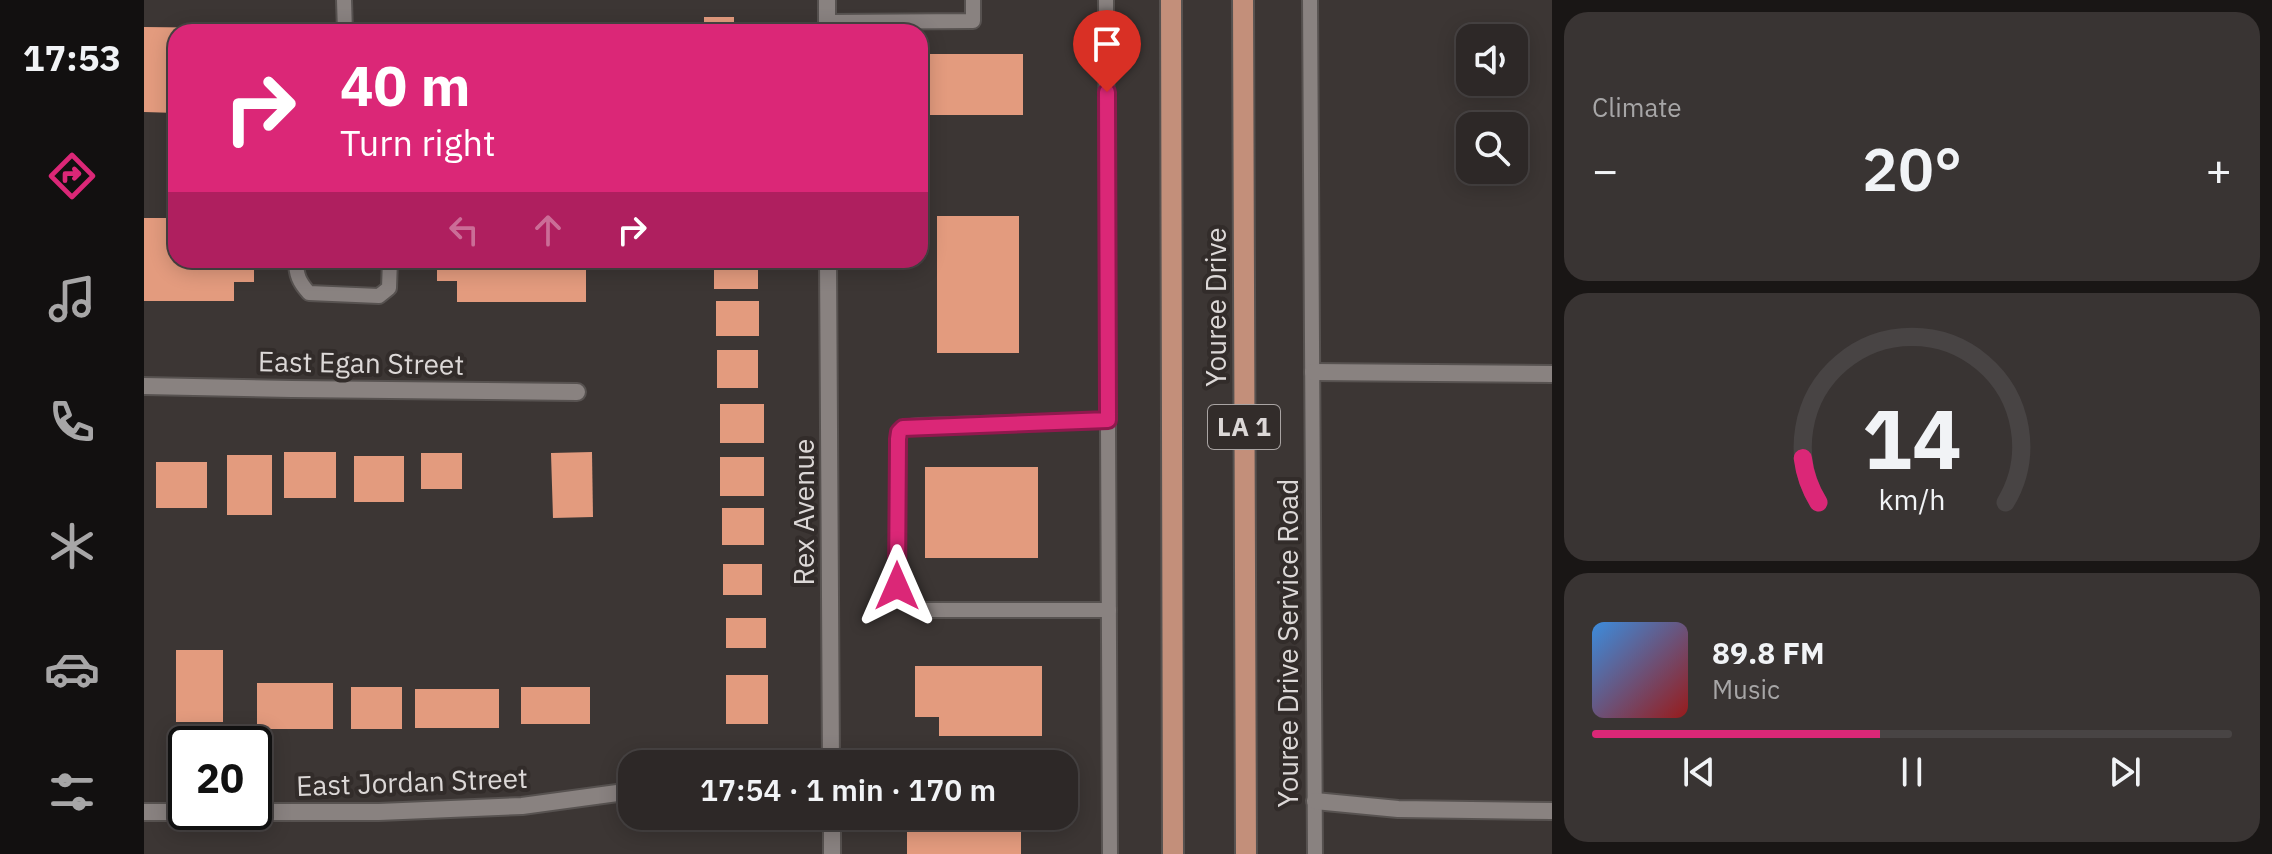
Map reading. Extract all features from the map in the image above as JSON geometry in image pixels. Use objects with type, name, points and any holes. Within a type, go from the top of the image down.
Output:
[{"type":"main road","name":"Youree Drive","points":[[1171,0],[1173,854]]},
{"type":"main road","name":"Youree Drive","points":[[1243,0],[1246,854]]},
{"type":"street","points":[[827,0],[827,24]]},
{"type":"street","name":"Rex Avenue","points":[[828,268],[831,750]]},
{"type":"street","points":[[1313,372],[1552,374]]},
{"type":"street","name":"East Egan Street","points":[[144,386],[577,392]]},
{"type":"street","name":"East Jordan Street","points":[[144,812],[395,812],[522,806],[618,793]]},
{"type":"street","points":[[1315,801],[1398,809],[1552,811]]},
{"type":"street","points":[[832,830],[832,854]]},
{"type":"lane","points":[[344,0],[345,24]]},
{"type":"lane","points":[[900,24],[973,21],[973,0]]},
{"type":"lane","points":[[1106,0],[1110,854]]},
{"type":"lane","name":"Youree Drive Service Road","points":[[1310,0],[1315,854]]},
{"type":"lane","points":[[296,268],[301,285],[309,293],[379,296],[389,288],[390,268]]},
{"type":"lane","points":[[1108,420],[903,428],[898,439],[897,586],[904,600],[918,610],[1109,610]]},
{"type":"building","points":[[704,17],[734,17],[734,24],[704,24]]},
{"type":"building","points":[[144,27],[168,27],[168,113],[144,112]]},
{"type":"building","points":[[928,54],[1023,54],[1023,115],[928,115]]},
{"type":"building","points":[[937,216],[1019,216],[1019,353],[937,353]]},
{"type":"building","points":[[144,218],[168,218],[168,268],[254,268],[254,282],[234,282],[234,301],[144,301]]},
{"type":"building","points":[[437,268],[586,268],[586,302],[457,302],[457,281],[437,281]]},
{"type":"building","points":[[714,268],[758,268],[758,289],[714,289]]},
{"type":"building","points":[[716,301],[759,301],[759,336],[716,336]]},
{"type":"building","points":[[717,350],[758,350],[758,388],[717,388]]},
{"type":"building","points":[[720,404],[764,404],[764,443],[720,443]]},
{"type":"building","points":[[284,452],[336,452],[336,498],[284,498]]},
{"type":"building","points":[[592,452],[593,517],[553,518],[551,453]]},
{"type":"building","points":[[421,453],[462,453],[462,489],[421,489]]},
{"type":"building","points":[[227,455],[272,455],[272,515],[227,515]]},
{"type":"building","points":[[354,456],[404,456],[404,502],[354,502]]},
{"type":"building","points":[[720,457],[764,457],[764,496],[720,496]]},
{"type":"building","points":[[156,462],[207,462],[207,508],[156,508]]},
{"type":"building","points":[[925,467],[1038,467],[1038,558],[925,558]]},
{"type":"building","points":[[722,508],[764,508],[764,545],[722,545]]},
{"type":"building","points":[[723,564],[762,564],[762,595],[723,595]]},
{"type":"building","points":[[726,618],[766,618],[766,648],[726,648]]},
{"type":"building","points":[[176,650],[223,650],[223,722],[176,722]]},
{"type":"building","points":[[915,666],[1042,666],[1042,736],[939,736],[939,717],[915,717]]},
{"type":"building","points":[[726,675],[768,675],[768,724],[726,724]]},
{"type":"building","points":[[257,683],[333,683],[333,729],[272,729],[272,726],[257,726]]},
{"type":"building","points":[[351,687],[402,687],[402,729],[351,729]]},
{"type":"building","points":[[521,687],[590,687],[590,724],[521,724]]},
{"type":"building","points":[[415,689],[499,689],[499,728],[415,728]]},
{"type":"building","points":[[907,830],[1021,830],[1021,854],[907,854]]},
{"type":"route","points":[[897,586],[898,439],[903,428],[1108,420],[1107,92]]}]
